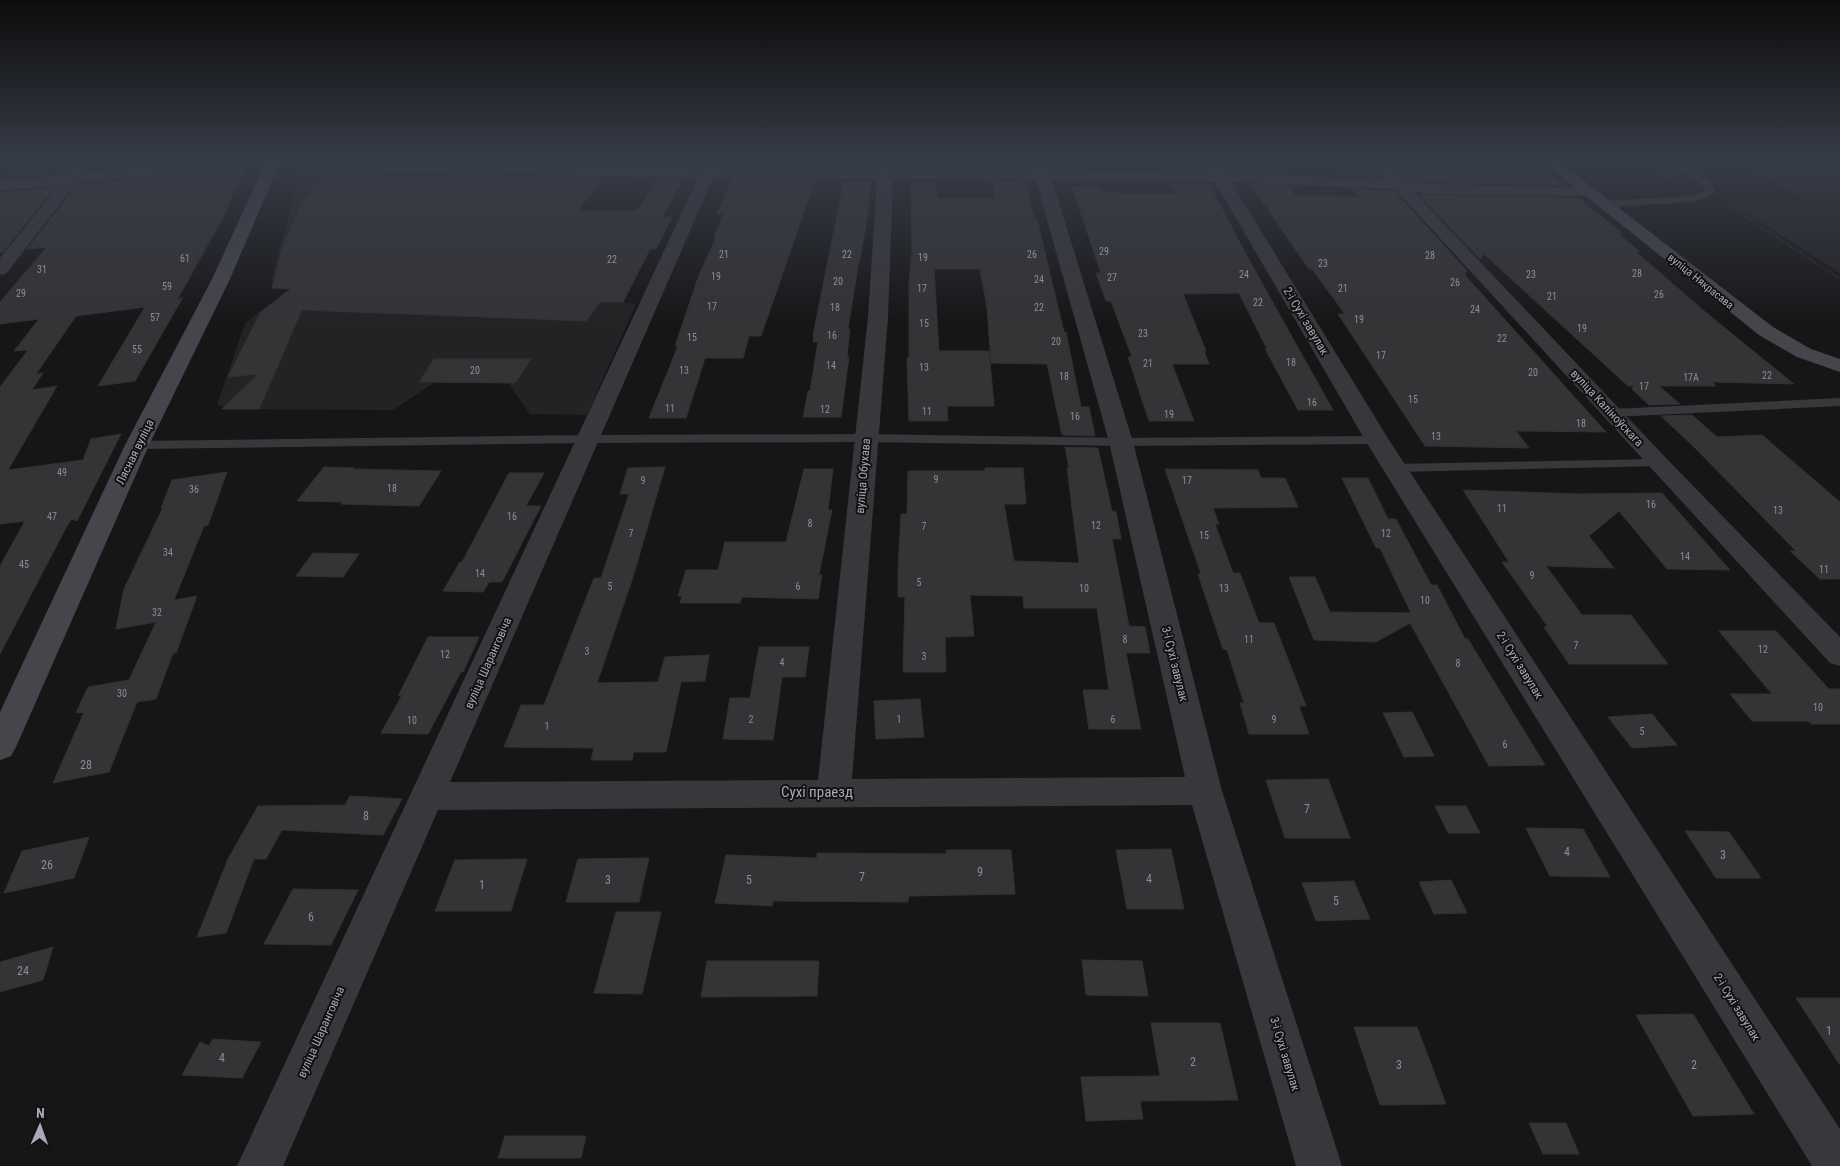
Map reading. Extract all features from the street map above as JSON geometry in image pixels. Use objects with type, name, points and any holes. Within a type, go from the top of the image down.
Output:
[{"type":"main road","name":"Лясная вуліца","points":[[0,747],[137,445],[221,279],[250,214]]},
{"type":"main road","name":"вуліца Някрасава","points":[[1618,214],[1766,331],[1804,353],[1840,366]]},
{"type":"street","points":[[0,270],[44,214]]},
{"type":"street","name":"вуліца Шаранговіча","points":[[260,1166],[690,214]]},
{"type":"street","name":"вуліца Обухава","points":[[834,792],[878,317],[883,214]]},
{"type":"street","name":"3-і Сухі завулак","points":[[1054,214],[1121,442],[1205,792],[1319,1166]]},
{"type":"street","name":"2-і Сухі завулак","points":[[1243,214],[1377,440],[1838,1166]]},
{"type":"street","name":"вуліца Каліноўскага","points":[[1427,214],[1658,463],[1840,655]]},
{"type":"street","name":"Сухі праезд","points":[[428,796],[834,792],[1205,792]]},
{"type":"lane","points":[[1612,413],[1840,402]]},
{"type":"lane","points":[[137,445],[589,439],[866,438],[1121,442],[1377,440]]},
{"type":"lane","points":[[1395,468],[1658,463]]},
{"type":"path","points":[[1743,214],[1840,279]]},
{"type":"shaded area","points":[[289,214],[594,214],[593,216],[672,217],[656,249],[649,249],[623,302],[636,304],[587,415],[530,414],[508,383],[435,382],[393,410],[222,409],[224,406],[217,405],[245,323],[289,289],[273,288],[272,277]]},
{"type":"shaded area","points":[[1749,214],[1840,214],[1840,273]]},
{"type":"building","points":[[0,214],[33,214],[3,252],[0,252]]},
{"type":"building","points":[[54,214],[225,214],[177,300],[183,297],[135,381],[98,386],[145,307],[76,316],[36,374],[43,373],[32,390],[57,386],[8,470],[83,460],[91,439],[121,434],[77,521],[72,519],[68,524],[0,654],[0,566],[25,521],[0,524],[0,387],[28,350],[14,351],[39,319],[0,324],[0,302],[47,247],[27,249]]},
{"type":"building","points":[[296,214],[663,214],[662,217],[672,217],[656,249],[650,249],[623,302],[600,302],[586,321],[302,310],[259,409],[222,409],[258,374],[228,377],[260,313],[291,289],[272,288],[283,246]]},
{"type":"building","points":[[723,214],[803,214],[761,336],[749,336],[743,358],[705,358],[686,418],[649,418],[678,346],[675,346],[699,275],[716,238],[714,238]]},
{"type":"building","points":[[837,214],[868,214],[848,329],[850,329],[847,356],[849,356],[841,417],[803,417],[808,391],[810,391],[818,342],[813,342]]},
{"type":"building","points":[[911,214],[1033,214],[1034,219],[1037,219],[1064,332],[1066,332],[1081,407],[1089,407],[1095,436],[1062,435],[1047,364],[991,363],[987,307],[980,269],[934,269],[939,351],[989,351],[994,406],[947,406],[948,421],[909,421],[907,358],[909,358],[909,282],[912,251]]},
{"type":"building","points":[[1081,214],[1225,214],[1333,410],[1298,410],[1265,349],[1267,349],[1239,293],[1183,294],[1206,351],[1204,351],[1209,364],[1172,364],[1194,421],[1149,421],[1128,357],[1132,357],[1111,301],[1106,301],[1096,273],[1101,273]]},
{"type":"building","points":[[1271,214],[1415,214],[1467,271],[1464,274],[1606,432],[1516,431],[1529,448],[1425,446],[1338,314],[1345,314],[1312,269],[1309,269]]},
{"type":"building","points":[[1438,214],[1599,214],[1622,233],[1618,233],[1639,251],[1635,251],[1709,315],[1794,384],[1712,382],[1716,386],[1659,386],[1680,404],[1649,405],[1632,389],[1634,386],[1628,386],[1484,254],[1480,259]]},
{"type":"building","points":[[434,359],[531,359],[515,383],[419,382]]},
{"type":"building","points":[[1692,415],[1717,437],[1762,435],[1840,502],[1840,579],[1820,579],[1790,551],[1796,551],[1661,416]]},
{"type":"building","points":[[1065,447],[1098,448],[1112,511],[1116,512],[1121,539],[1112,539],[1129,626],[1145,627],[1150,653],[1126,653],[1141,729],[1089,729],[1083,690],[1109,690],[1097,608],[1024,608],[1023,596],[970,595],[974,636],[945,637],[946,672],[903,672],[905,597],[898,597],[898,571],[901,514],[907,514],[908,471],[985,471],[985,468],[1023,468],[1026,504],[1004,504],[1014,561],[1079,563]]},
{"type":"building","points":[[324,467],[441,471],[419,506],[297,501]]},
{"type":"building","points":[[665,467],[633,577],[597,683],[658,682],[665,657],[709,655],[705,681],[681,682],[666,752],[634,752],[632,760],[591,760],[594,748],[504,747],[521,705],[544,705],[594,578],[601,578],[629,494],[620,494],[628,468]]},
{"type":"building","points":[[804,469],[833,469],[828,510],[832,510],[819,575],[822,575],[818,599],[742,597],[740,603],[680,603],[682,596],[678,596],[686,570],[718,570],[725,542],[786,542]]},
{"type":"building","points":[[1165,469],[1258,470],[1261,478],[1285,478],[1298,507],[1213,508],[1219,524],[1215,524],[1233,573],[1240,573],[1259,623],[1274,623],[1306,706],[1299,706],[1309,734],[1249,734],[1240,703],[1244,703],[1227,650],[1223,649],[1198,574],[1201,574]]},
{"type":"building","points":[[227,472],[208,525],[204,526],[174,600],[197,596],[176,653],[173,653],[156,699],[137,702],[109,772],[53,783],[84,712],[76,713],[88,687],[129,680],[156,622],[116,629],[124,589],[163,507],[161,508],[172,480]]},
{"type":"building","points":[[509,473],[544,473],[526,506],[541,506],[502,582],[489,582],[483,592],[443,591],[460,562],[462,562]]},
{"type":"building","points":[[1342,478],[1368,478],[1388,519],[1396,519],[1431,585],[1437,585],[1465,639],[1468,639],[1545,765],[1489,766],[1410,623],[1376,642],[1314,640],[1289,577],[1315,577],[1330,612],[1411,613],[1380,548],[1376,548]]},
{"type":"building","points":[[1463,490],[1579,494],[1662,493],[1730,570],[1667,569],[1619,511],[1589,536],[1614,568],[1546,566],[1582,615],[1631,615],[1668,664],[1569,664],[1544,627],[1548,627],[1502,562],[1509,562]]},
{"type":"building","points":[[313,553],[359,554],[343,577],[296,576]]},
{"type":"building","points":[[1719,631],[1776,631],[1829,689],[1840,689],[1840,724],[1811,724],[1808,721],[1752,721],[1730,694],[1772,694]]},
{"type":"building","points":[[428,637],[479,637],[463,672],[461,672],[428,734],[381,733],[402,695],[398,696]]},
{"type":"building","points":[[759,647],[809,647],[805,677],[782,677],[773,740],[723,739],[730,698],[750,698]]},
{"type":"building","points":[[920,699],[924,737],[876,739],[874,701]]},
{"type":"building","points":[[1412,712],[1434,756],[1404,757],[1383,713]]},
{"type":"building","points":[[1652,714],[1677,745],[1632,748],[1608,717]]},
{"type":"building","points":[[1328,779],[1350,838],[1285,838],[1266,780]]},
{"type":"building","points":[[350,796],[402,799],[383,835],[282,830],[266,859],[254,859],[226,933],[197,937],[228,859],[258,806],[345,805]]},
{"type":"building","points":[[1435,806],[1466,806],[1480,833],[1448,833]]},
{"type":"building","points":[[1526,828],[1583,829],[1610,877],[1550,876]]},
{"type":"building","points":[[1685,831],[1729,832],[1761,878],[1716,878]]},
{"type":"building","points":[[89,837],[74,878],[4,893],[22,851]]},
{"type":"building","points":[[1171,849],[1184,909],[1127,909],[1116,850]]},
{"type":"building","points":[[946,850],[1011,850],[1015,894],[909,896],[908,902],[773,901],[772,906],[715,903],[726,855],[817,858],[817,853],[946,854]]},
{"type":"building","points":[[649,858],[639,902],[566,902],[578,859]]},
{"type":"building","points":[[527,859],[511,911],[435,911],[455,860]]},
{"type":"building","points":[[1451,880],[1467,913],[1434,914],[1419,882]]},
{"type":"building","points":[[1354,881],[1370,919],[1316,921],[1302,883]]},
{"type":"building","points":[[293,889],[358,890],[331,945],[264,944]]},
{"type":"building","points":[[616,912],[661,912],[642,994],[594,993]]},
{"type":"building","points":[[53,947],[43,980],[0,992],[0,962]]},
{"type":"building","points":[[1082,960],[1142,961],[1148,996],[1086,995]]},
{"type":"building","points":[[707,961],[819,961],[817,996],[701,997]]},
{"type":"building","points":[[1796,998],[1840,998],[1840,1065]]},
{"type":"building","points":[[1693,1014],[1754,1114],[1693,1116],[1636,1015]]},
{"type":"building","points":[[1151,1023],[1220,1023],[1238,1100],[1140,1101],[1143,1119],[1086,1121],[1081,1077],[1160,1076]]},
{"type":"building","points":[[1354,1027],[1417,1027],[1446,1104],[1380,1105]]},
{"type":"building","points":[[213,1039],[261,1042],[242,1078],[182,1075],[200,1042],[209,1046]]},
{"type":"building","points":[[1529,1123],[1566,1123],[1579,1154],[1543,1154]]},
{"type":"building","points":[[505,1136],[586,1136],[581,1158],[498,1158]]}]
